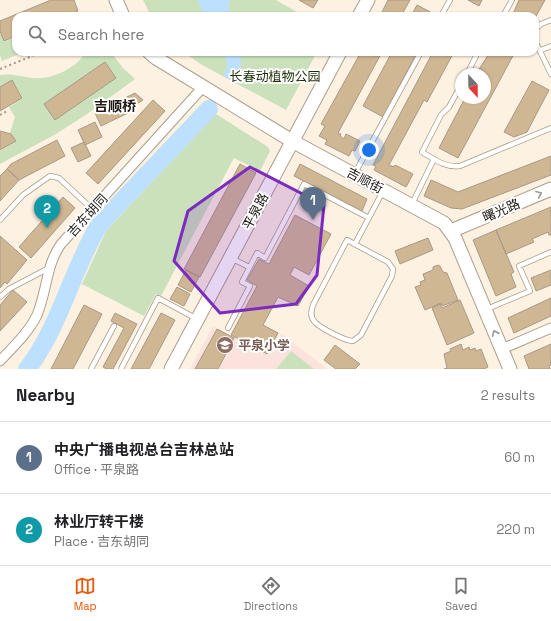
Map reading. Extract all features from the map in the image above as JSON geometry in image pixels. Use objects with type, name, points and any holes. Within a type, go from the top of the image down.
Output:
[{"type":"main road","points":[[116,0],[121,12]]},
{"type":"main road","points":[[361,12],[368,0]]},
{"type":"main road","name":"吉顺街","points":[[154,56],[292,141],[444,223],[451,231],[510,369]]},
{"type":"main road","name":"平泉路","points":[[171,369],[338,56]]},
{"type":"main road","name":"曙光路","points":[[451,231],[551,189]]},
{"type":"street","name":"吉东胡同","points":[[0,361],[35,319],[40,308],[49,268],[55,252],[60,244],[203,87]]},
{"type":"street","points":[[502,349],[551,328]]},
{"type":"lane","points":[[443,12],[450,0]]},
{"type":"lane","points":[[505,12],[512,0]]},
{"type":"lane","points":[[539,26],[551,20]]},
{"type":"lane","points":[[541,50],[551,46]]},
{"type":"lane","points":[[539,47],[551,74]]},
{"type":"lane","points":[[354,174],[419,56]]},
{"type":"lane","points":[[470,68],[476,56]]},
{"type":"lane","points":[[455,96],[449,107],[442,115],[422,152],[448,166],[460,166],[551,128]]},
{"type":"lane","points":[[411,205],[434,159]]},
{"type":"lane","points":[[0,220],[23,195],[50,176],[59,178],[92,209]]},
{"type":"lane","points":[[228,328],[250,286],[242,282],[249,267],[257,253],[265,258],[304,184],[369,218]]},
{"type":"lane","points":[[355,244],[383,190]]},
{"type":"lane","points":[[347,240],[355,244],[388,262],[392,266],[393,273],[361,336],[356,340],[350,341],[316,324],[312,318],[311,312],[347,240]]},
{"type":"lane","points":[[485,310],[530,291],[519,266],[551,252]]},
{"type":"lane","points":[[230,257],[249,267]]},
{"type":"lane","points":[[0,297],[9,289],[49,268]]},
{"type":"lane","points":[[121,369],[158,298],[198,319]]},
{"type":"lane","points":[[91,369],[114,326]]},
{"type":"path","points":[[0,69],[32,56]]},
{"type":"path","points":[[0,115],[6,111]]},
{"type":"highlighted area","points":[[250,167],[324,205],[317,275],[296,304],[220,313],[174,261],[188,211]]},
{"type":"shaded area","name":"平泉小学","points":[[213,326],[267,355],[282,334],[327,369],[190,369]]},
{"type":"green space","points":[[143,0],[276,0],[297,12],[149,12]]},
{"type":"green space","points":[[0,33],[4,42],[12,39],[12,56],[14,56],[2,61],[0,55]]},
{"type":"green space","points":[[82,56],[114,56],[123,68],[135,79],[87,114],[56,134],[0,164],[0,151],[17,141],[10,133],[15,117],[9,107],[23,98],[12,80],[0,87],[0,75],[34,78],[48,77],[70,68]]},
{"type":"green space","name":"长春动植物公园","points":[[189,56],[315,56],[286,110],[202,65]]},
{"type":"green space","points":[[216,114],[268,147],[270,151],[260,171],[234,158],[161,296],[156,294],[144,316],[82,284],[106,231]]},
{"type":"green space","points":[[291,351],[314,369],[276,369]]},
{"type":"water","points":[[197,0],[229,0],[229,12],[203,12]]},
{"type":"water","points":[[225,56],[240,56],[241,66],[234,82],[223,76],[228,64]]},
{"type":"building","points":[[51,0],[74,0],[78,11],[75,12],[22,12]]},
{"type":"building","points":[[299,0],[318,0],[313,8]]},
{"type":"building","points":[[388,0],[410,0],[403,12],[382,12]]},
{"type":"building","points":[[468,0],[482,0],[479,6]]},
{"type":"building","points":[[519,0],[545,0],[538,12],[514,12]]},
{"type":"building","points":[[417,5],[430,12],[413,12]]},
{"type":"building","points":[[12,16],[12,38],[4,41],[0,31],[0,21]]},
{"type":"building","points":[[359,56],[380,56],[338,133],[341,134],[340,136],[344,139],[346,134],[360,141],[355,151],[352,150],[349,156],[325,144],[327,140],[319,136],[325,126],[321,124]]},
{"type":"building","points":[[390,56],[415,56],[383,117],[363,106]]},
{"type":"building","points":[[431,56],[452,56],[427,102],[424,100],[389,165],[394,167],[395,165],[413,174],[406,187],[374,170],[376,166],[373,165]]},
{"type":"building","points":[[487,56],[513,56],[491,97],[491,68],[480,68]]},
{"type":"building","points":[[105,62],[116,78],[55,120],[44,104]]},
{"type":"building","points":[[12,80],[22,98],[0,111],[0,87]]},
{"type":"building","points":[[532,81],[549,90],[527,132],[514,137],[504,132]]},
{"type":"building","points":[[135,93],[143,100],[128,109],[130,112],[101,126],[95,113]]},
{"type":"building","points":[[153,100],[165,111],[98,184],[86,173]]},
{"type":"building","points":[[462,104],[487,104],[458,158],[439,148]]},
{"type":"building","points":[[95,122],[102,137],[85,145],[78,130]]},
{"type":"building","points":[[0,131],[11,134],[16,141],[0,150]]},
{"type":"building","points":[[57,140],[65,156],[19,180],[7,169],[11,164]]},
{"type":"building","points":[[84,142],[91,156],[78,162],[71,148]]},
{"type":"building","points":[[551,156],[551,175],[462,209],[451,208],[424,196],[431,180],[458,192]]},
{"type":"building","points":[[240,164],[256,173],[200,277],[184,269]]},
{"type":"building","points":[[300,164],[367,199],[362,211],[294,176]]},
{"type":"building","points":[[7,169],[19,180],[0,201],[0,176]]},
{"type":"building","points":[[63,197],[75,208],[31,258],[19,247]]},
{"type":"building","points":[[551,207],[551,235],[549,235],[548,232],[532,239],[534,242],[506,254],[496,230]]},
{"type":"building","points":[[295,215],[331,234],[309,275],[294,267],[290,275],[309,286],[298,306],[278,297],[263,325],[278,333],[267,354],[231,335],[257,286],[247,280],[259,259],[269,264]]},
{"type":"building","points":[[496,230],[514,272],[511,274],[516,287],[496,296],[473,240]]},
{"type":"building","points":[[0,236],[27,260],[7,284],[5,282],[0,288]]},
{"type":"building","points":[[428,238],[433,250],[400,264],[395,251]]},
{"type":"building","points":[[438,265],[443,272],[447,273],[458,300],[442,306],[441,303],[425,310],[415,287],[421,285],[420,282],[425,280],[423,274],[433,270],[433,267]]},
{"type":"building","points":[[186,270],[199,277],[191,292],[178,285]]},
{"type":"building","points":[[551,270],[551,285],[536,291],[531,278]]},
{"type":"building","points":[[177,287],[190,294],[184,306],[170,299]]},
{"type":"building","points":[[13,290],[27,302],[0,331],[0,305]]},
{"type":"building","points":[[551,298],[551,316],[514,333],[508,318]]},
{"type":"building","points":[[460,300],[474,333],[447,345],[432,308],[440,304],[442,308]]},
{"type":"building","points":[[84,305],[102,314],[73,369],[51,369]]},
{"type":"building","points":[[115,313],[137,324],[113,369],[107,369],[103,367],[124,328],[111,321]]},
{"type":"building","points":[[161,313],[175,320],[149,369],[131,369]]},
{"type":"building","points":[[217,329],[234,338],[218,369],[195,369]]},
{"type":"building","points":[[461,344],[463,350],[469,347],[470,350],[475,348],[476,351],[481,349],[488,367],[484,369],[444,369],[447,368],[444,354],[451,351],[450,349]]},
{"type":"building","points":[[551,344],[550,369],[529,369],[524,356]]},
{"type":"building","points":[[335,345],[360,364],[355,369],[336,369],[324,360]]},
{"type":"waterway","points":[[27,369],[48,336],[89,242],[99,225],[209,109]]},
{"type":"place","name":"中央广播电视总台吉林总站","points":[[313,220]]},
{"type":"place","name":"林业厅转干楼","points":[[47,228]]},
{"type":"place","name":"平泉小学","points":[[225,345]]},
{"type":"district","name":"吉顺桥","points":[[115,106]]}]
